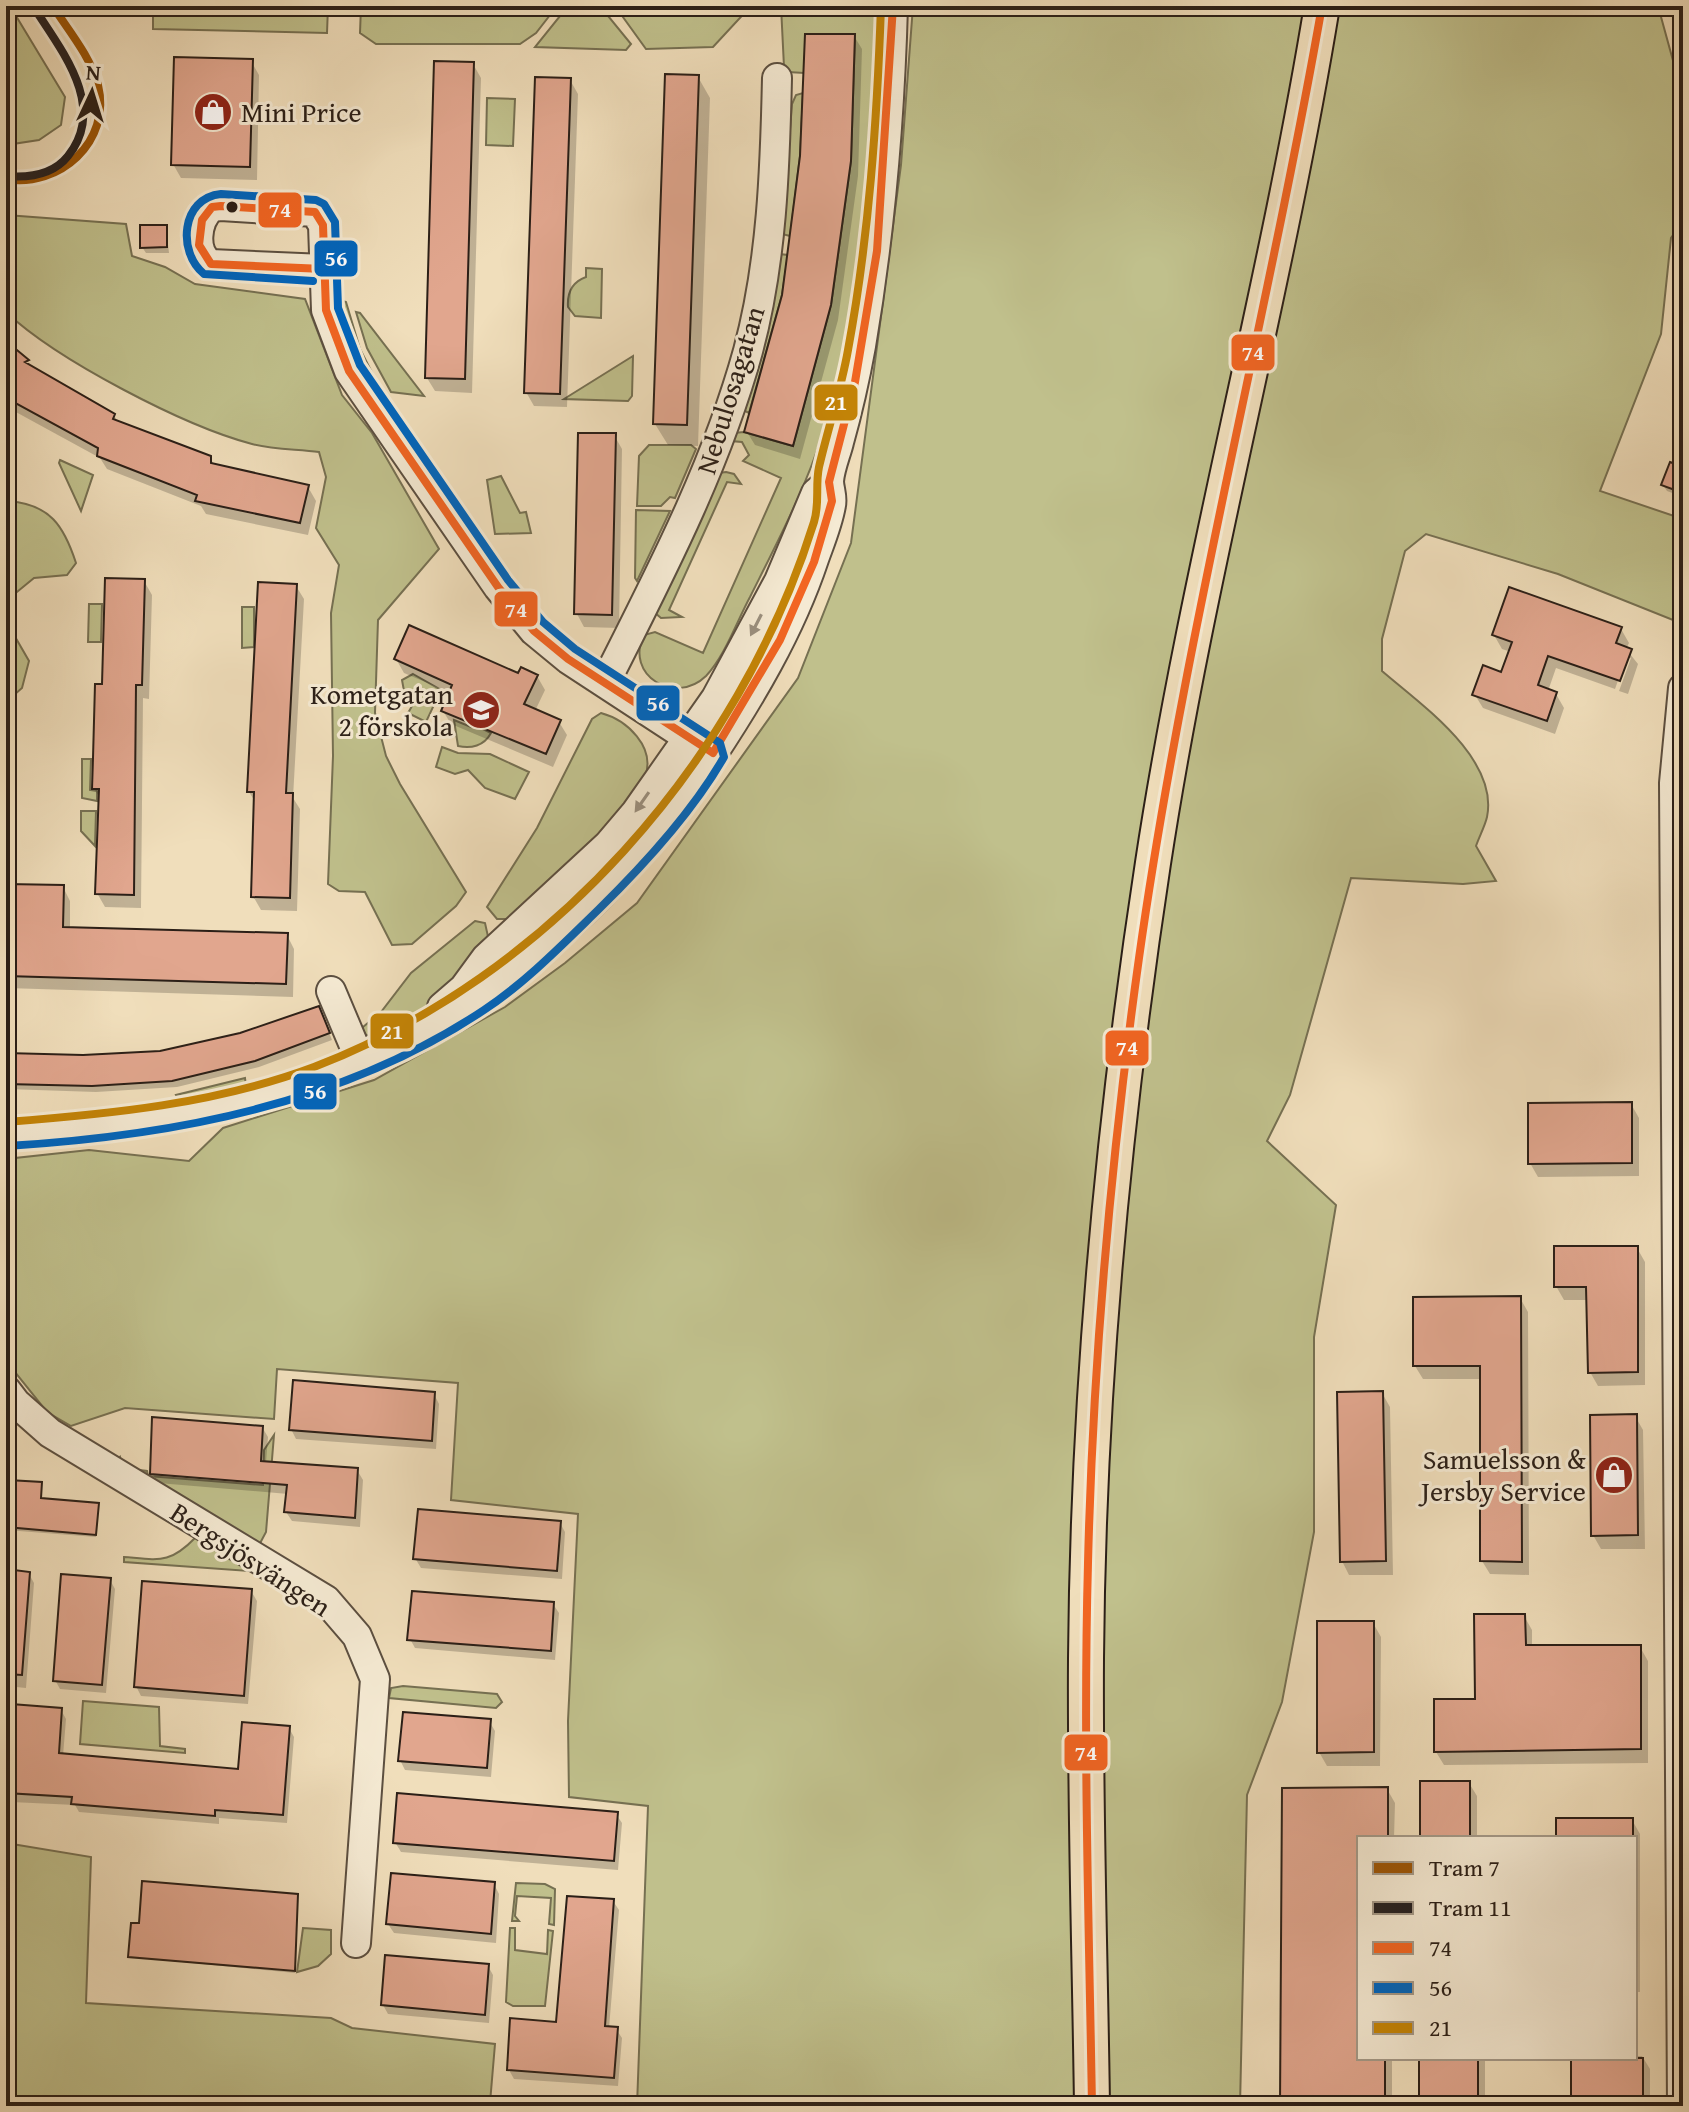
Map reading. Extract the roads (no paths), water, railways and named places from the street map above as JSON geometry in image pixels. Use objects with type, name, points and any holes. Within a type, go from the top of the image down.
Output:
[{"type":"main road","points":[[1092,2106],[1087,1642],[1099,1348],[1122,1093],[1152,866],[1181,693],[1298,141],[1322,6]]},
{"type":"street","points":[[6,1134],[120,1127],[186,1116],[246,1102],[358,1057],[470,1005],[571,921],[653,837],[713,753],[780,640],[814,562],[832,501],[829,482],[855,382],[877,251],[893,6]]},
{"type":"street","name":"Nebulosagatan","points":[[606,681],[707,470],[747,351],[766,258],[777,78]]},
{"type":"street","points":[[324,269],[326,310],[349,371],[498,587],[534,631],[568,659],[713,753]]},
{"type":"street","points":[[6,1118],[123,1113],[186,1105],[358,1057],[451,1002],[486,958],[608,845],[687,739],[739,659],[779,581],[816,493],[829,482]]},
{"type":"street","points":[[1682,2106],[1674,783],[1683,688]]},
{"type":"street","points":[[331,991],[358,1057]]},
{"type":"street","name":"Bergsjösvängen","points":[[6,1390],[50,1433],[326,1600],[357,1636],[375,1679],[356,1943]]},
{"type":"tram line","name":"11","points":[[6,176],[40,174],[62,162],[79,137],[83,118],[82,98],[76,79],[33,6]]},
{"type":"tram line","points":[[53,6],[58,14]]},
{"type":"tram line","name":"7","points":[[6,179],[26,180],[62,168],[77,157],[97,125],[100,106],[95,75],[58,14]]},
{"type":"place","name":"Mini Price","points":[[213,112]]},
{"type":"place","name":"Kometgatan 2 förskola","points":[[481,710]]},
{"type":"place","name":"Samuelsson & Jersby Service","points":[[1614,1475]]}]
